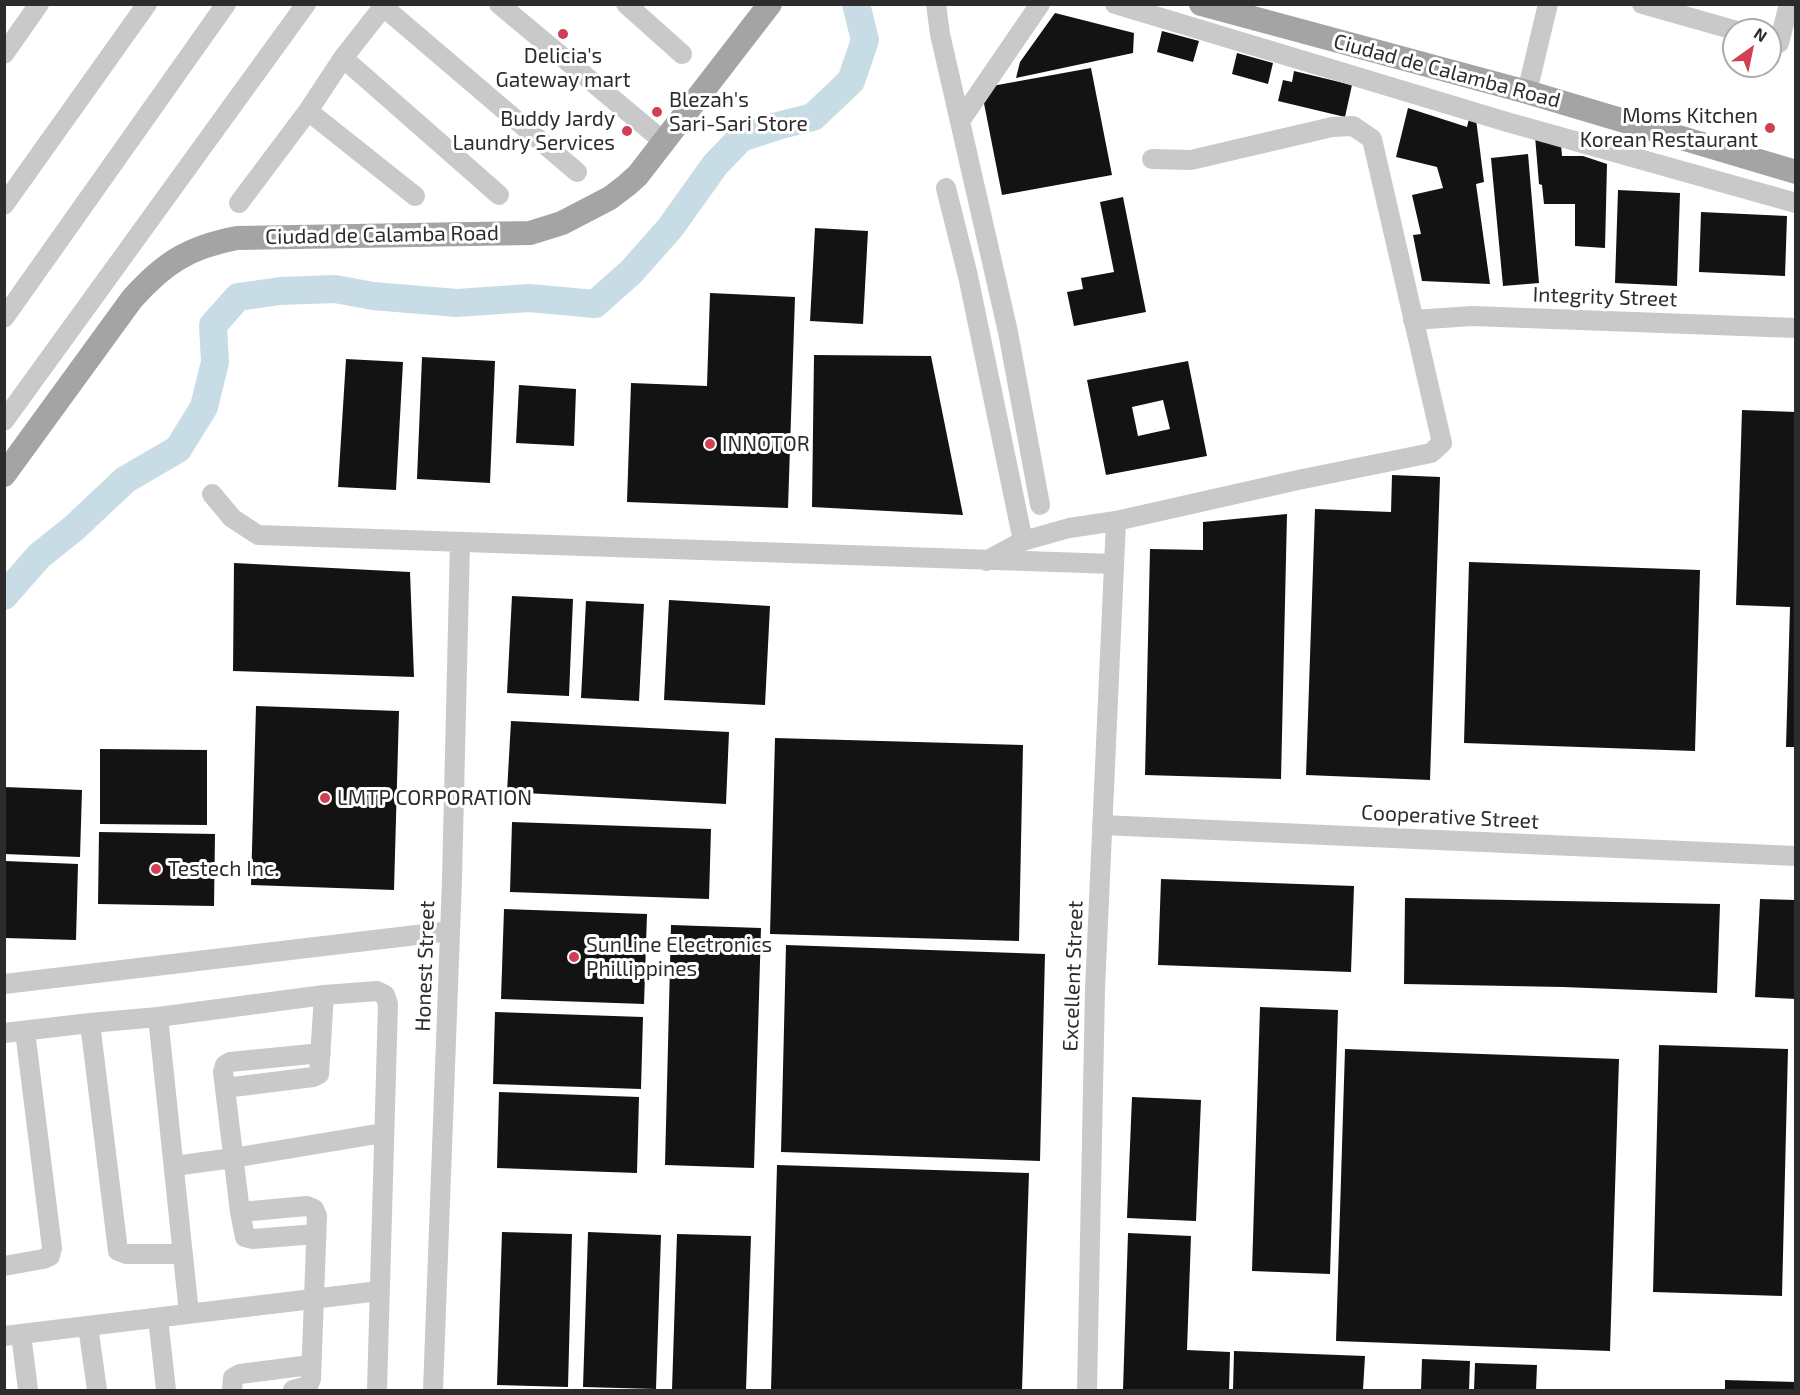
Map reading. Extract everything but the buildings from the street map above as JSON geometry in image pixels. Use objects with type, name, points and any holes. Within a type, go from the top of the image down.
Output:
[{"type":"main road","name":"Ciudad de Calamba Road","points":[[6,469],[132,299],[149,280],[179,256],[211,243],[237,238],[530,232],[562,223],[610,198],[638,175],[770,4]]},
{"type":"main road","name":"Ciudad de Calamba Road","points":[[1202,4],[1527,92],[1796,172]]},
{"type":"street","points":[[4,54],[39,4]]},
{"type":"street","points":[[4,205],[147,4]]},
{"type":"street","points":[[4,318],[226,4]]},
{"type":"street","points":[[4,422],[306,4]]},
{"type":"street","points":[[500,4],[663,141]]},
{"type":"street","points":[[626,4],[682,54]]},
{"type":"street","points":[[936,4],[1015,365],[1041,505]]},
{"type":"street","points":[[960,121],[1040,4]]},
{"type":"street","points":[[1115,4],[1507,122],[1796,203]]},
{"type":"street","points":[[1527,92],[1548,4]]},
{"type":"street","points":[[1642,4],[1722,27]]},
{"type":"street","points":[[1782,43],[1789,4]]},
{"type":"street","points":[[239,203],[382,6],[577,172]]},
{"type":"street","points":[[343,58],[499,195]]},
{"type":"street","points":[[308,111],[415,196]]},
{"type":"street","points":[[986,561],[1023,541],[1069,528],[1116,521],[1431,453],[1442,443],[1372,140],[1353,126],[1332,127],[1191,160],[1152,159]]},
{"type":"street","points":[[946,188],[968,276],[1023,541]]},
{"type":"street","name":"Integrity Street","points":[[1413,320],[1472,316],[1796,328]]},
{"type":"street","points":[[212,494],[232,518],[258,535],[1114,564]]},
{"type":"street","name":"Excellent Street","points":[[1086,1390],[1095,989],[1116,521]]},
{"type":"street","name":"Honest Street","points":[[433,1390],[450,931],[460,543]]},
{"type":"street","name":"Cooperative Street","points":[[1102,825],[1796,856]]},
{"type":"street","points":[[4,984],[450,931]]},
{"type":"street","points":[[4,1033],[158,1017],[324,995],[377,991],[385,995],[388,1004],[377,1390]]},
{"type":"street","points":[[316,1234],[253,1239],[245,1237],[223,1072],[225,1065],[230,1062],[321,1053],[324,995]]},
{"type":"street","points":[[158,1017],[189,1313]]},
{"type":"street","points":[[90,1023],[118,1251],[126,1254],[183,1254]]},
{"type":"street","points":[[4,1266],[43,1259],[50,1256],[52,1248],[25,1031]]},
{"type":"street","points":[[174,1166],[383,1133]]},
{"type":"street","points":[[240,1212],[307,1206],[314,1209],[316,1234],[311,1379],[308,1386],[293,1390]]},
{"type":"street","points":[[28,1390],[13,1335],[379,1291]]},
{"type":"street","points":[[158,1318],[166,1390]]},
{"type":"street","points":[[88,1326],[97,1390]]},
{"type":"street","points":[[232,1390],[234,1378],[240,1374],[310,1365]]},
{"type":"waterway","points":[[4,596],[39,556],[74,528],[125,480],[178,449],[204,407],[215,362],[213,325],[238,297],[280,291],[335,289],[373,296],[457,303],[529,298],[595,304],[631,272],[670,228],[715,165],[741,138],[813,117],[851,81],[865,40],[856,4]]},
{"type":"place","name":"Delicia's Gateway mart","points":[[563,34]]},
{"type":"place","name":"Blezah's Sari-Sari Store","points":[[657,112]]},
{"type":"place","name":"Moms Kitchen Korean Restaurant","points":[[1770,128]]},
{"type":"place","name":"Buddy Jardy Laundry Services","points":[[627,131]]},
{"type":"place","name":"INNOTOR","points":[[710,444]]},
{"type":"place","name":"LMTP CORPORATION","points":[[325,798]]},
{"type":"place","name":"Testech Inc.","points":[[156,869]]},
{"type":"place","name":"SunLine Electronics Phillippines","points":[[574,957]]}]
